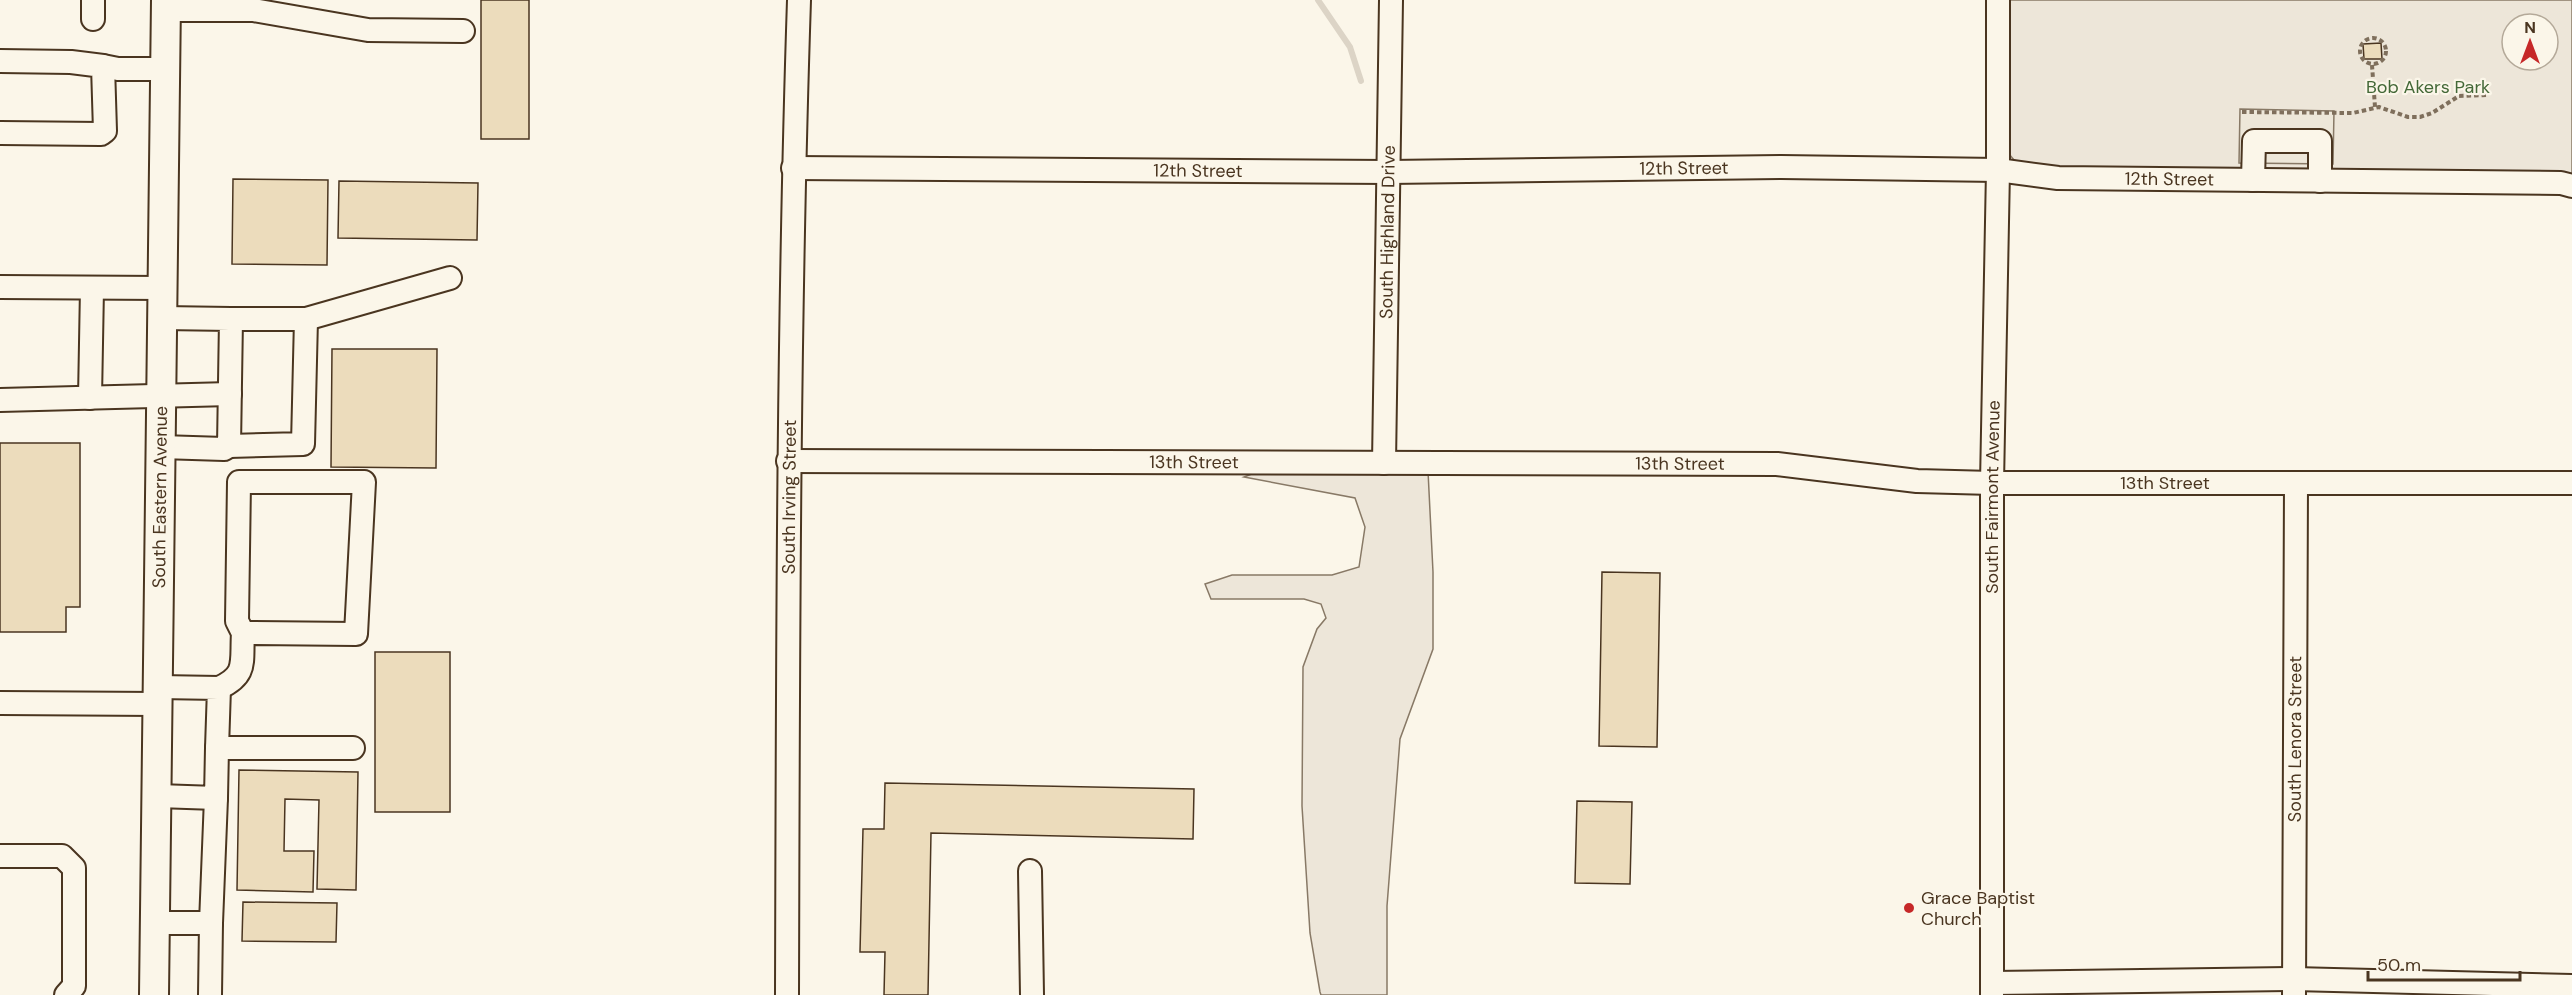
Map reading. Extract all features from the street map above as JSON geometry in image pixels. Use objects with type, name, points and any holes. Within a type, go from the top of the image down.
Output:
[{"type":"main road","name":"South Eastern Avenue","points":[[154,995],[166,5]]},
{"type":"street","name":"South Irving Street","points":[[787,995],[788,461],[793,168],[800,0]]},
{"type":"street","name":"South Highland Drive","points":[[1384,463],[1391,0]]},
{"type":"street","name":"South Fairmont Avenue","points":[[1992,989],[1992,483],[1998,170],[1998,0]]},
{"type":"street","points":[[166,5],[253,10],[368,30],[463,31]]},
{"type":"street","points":[[0,62],[71,62],[118,69],[165,69]]},
{"type":"street","points":[[0,133],[101,134],[105,131],[103,66]]},
{"type":"street","points":[[2253,180],[2253,141],[2320,141],[2320,181]]},
{"type":"street","name":"12th Street","points":[[793,168],[1389,172],[1781,167],[1998,170],[2058,178],[2561,183],[2572,186]]},
{"type":"street","points":[[163,318],[306,319],[450,278]]},
{"type":"street","points":[[0,287],[163,288]]},
{"type":"street","points":[[90,398],[92,288]]},
{"type":"street","points":[[229,446],[231,319]]},
{"type":"street","points":[[161,447],[224,449],[229,446],[303,444],[306,319]]},
{"type":"street","points":[[0,400],[230,394]]},
{"type":"street","name":"13th Street","points":[[788,461],[1777,464],[1917,481],[1992,483],[2572,483]]},
{"type":"street","points":[[0,703],[159,696],[219,688],[236,681],[241,671],[243,633],[237,621],[238,482],[364,482],[356,634],[243,633]]},
{"type":"street","name":"South Lenora Street","points":[[2294,987],[2296,483]]},
{"type":"street","points":[[210,995],[219,688]]},
{"type":"street","points":[[217,748],[353,748]]},
{"type":"street","points":[[158,796],[216,798]]},
{"type":"street","points":[[0,856],[62,856],[74,868],[74,986],[66,995]]},
{"type":"street","points":[[1030,871],[1032,995]]},
{"type":"street","points":[[156,922],[211,922]]},
{"type":"street","points":[[1992,989],[2572,986]]},
{"type":"path","points":[[2376,38],[2384,44],[2386,52],[2383,61],[2372,65],[2363,60],[2360,49],[2364,41],[2376,38]]},
{"type":"path","points":[[2372,65],[2375,107]]},
{"type":"path","points":[[2242,112],[2353,113],[2375,107],[2408,117],[2420,117],[2432,113],[2459,96],[2486,95]]},
{"type":"green space","name":"Bob Akers Park","points":[[2008,0],[2572,0],[2572,176],[2029,168],[2014,160],[2009,154]]},
{"type":"green space","points":[[1262,470],[1428,471],[1433,572],[1433,649],[1400,739],[1387,906],[1387,995],[1321,995],[1310,933],[1302,806],[1303,667],[1317,629],[1326,618],[1321,604],[1304,599],[1211,599],[1205,584],[1232,575],[1332,575],[1359,567],[1365,527],[1355,498],[1244,477]]},
{"type":"shaded area","points":[[2240,109],[2334,111],[2333,164],[2239,163]]},
{"type":"building","points":[[481,0],[529,0],[529,139],[481,139]]},
{"type":"building","points":[[2381,43],[2382,59],[2364,59],[2363,44]]},
{"type":"building","points":[[233,179],[328,180],[327,265],[232,264]]},
{"type":"building","points":[[339,181],[478,183],[477,240],[338,238]]},
{"type":"building","points":[[332,349],[437,349],[436,468],[331,467]]},
{"type":"building","points":[[0,443],[80,443],[80,607],[66,607],[66,632],[0,632]]},
{"type":"building","points":[[1602,572],[1660,573],[1657,747],[1599,746]]},
{"type":"building","points":[[375,652],[450,652],[450,812],[375,812]]},
{"type":"building","points":[[239,770],[358,772],[356,890],[317,889],[319,800],[285,799],[284,851],[314,851],[313,892],[237,890]]},
{"type":"building","points":[[885,783],[1194,789],[1193,839],[931,833],[928,995],[884,995],[885,952],[860,952],[863,829],[884,829]]},
{"type":"building","points":[[1577,801],[1632,802],[1630,884],[1575,883]]},
{"type":"building","points":[[243,902],[337,903],[336,942],[242,941]]},
{"type":"waterway","points":[[1318,0],[1350,47],[1361,81]]},
{"type":"place","name":"Grace Baptist Church","points":[[1909,908]]}]
